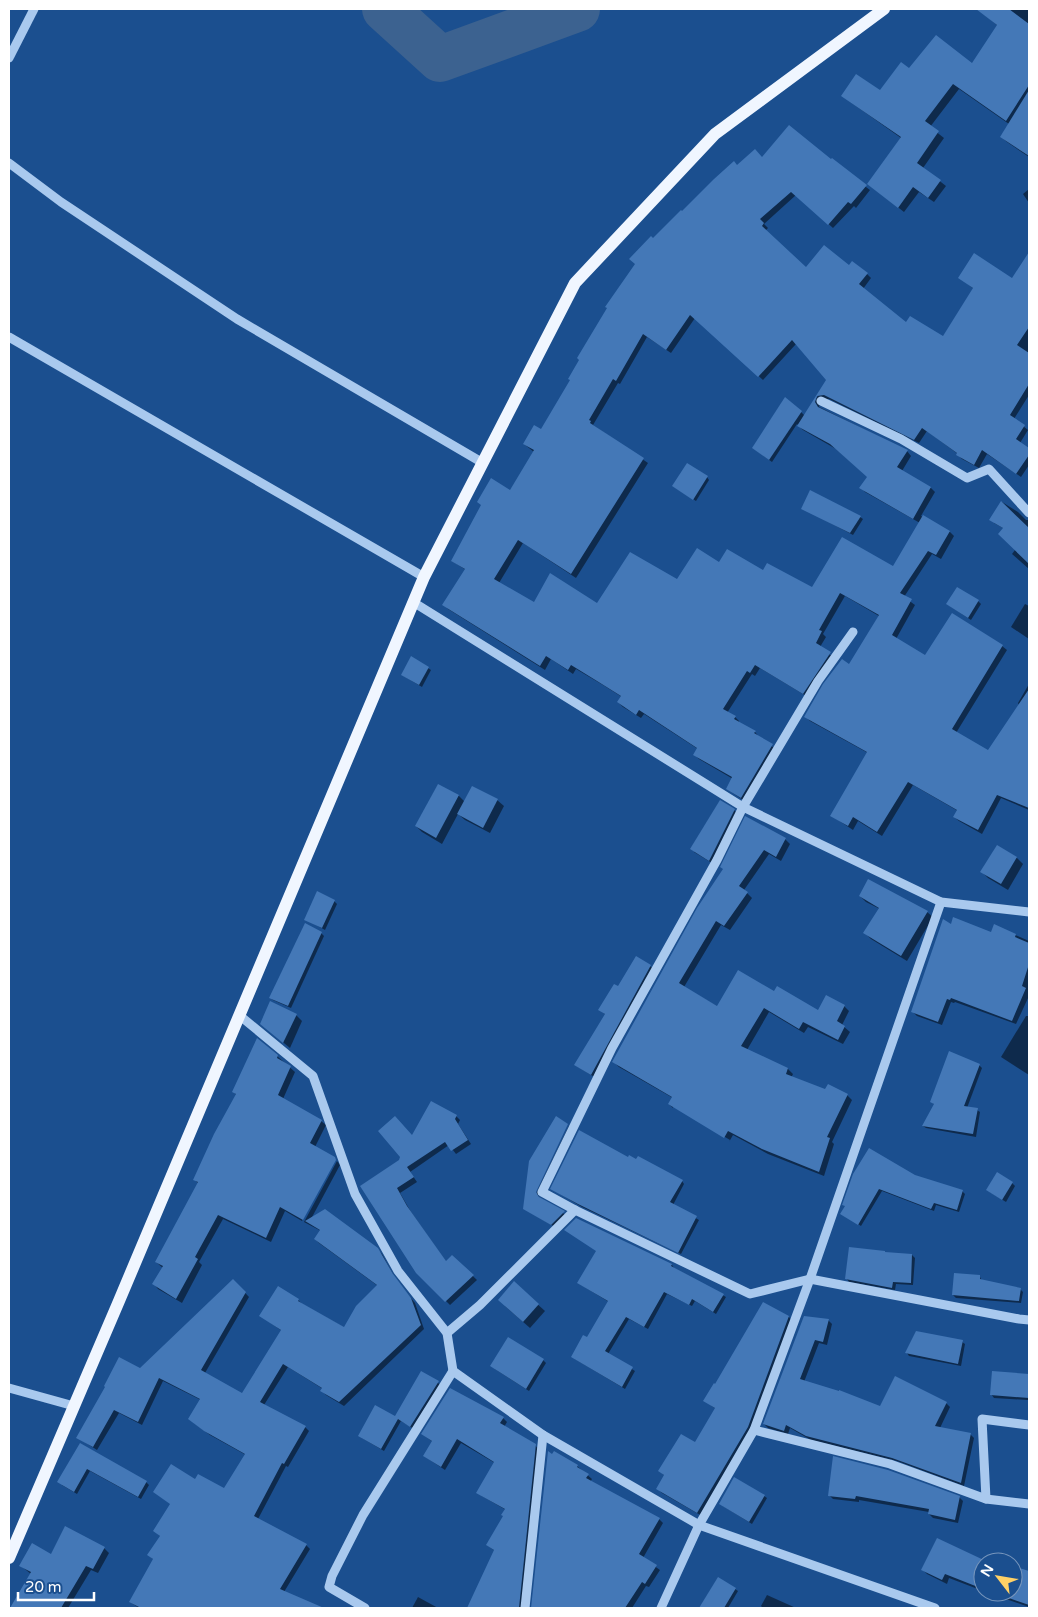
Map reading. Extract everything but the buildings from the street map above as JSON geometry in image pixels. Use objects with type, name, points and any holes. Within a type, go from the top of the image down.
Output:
[{"type":"main road","points":[[9,1558],[424,577],[575,284],[715,134],[884,9]]},
{"type":"street","points":[[9,58],[34,9]]},
{"type":"street","points":[[9,163],[62,202],[237,319],[483,463]]},
{"type":"street","points":[[9,337],[424,577]]},
{"type":"street","points":[[821,401],[901,439],[967,478],[989,469],[1029,512]]},
{"type":"street","points":[[414,602],[743,807],[941,902],[1029,912]]},
{"type":"street","points":[[853,632],[818,681],[743,807],[717,860],[612,1048],[542,1192],[575,1210],[750,1294],[810,1279],[1019,1320],[1029,1320]]},
{"type":"street","points":[[661,1608],[699,1525],[754,1430],[810,1279],[941,902]]},
{"type":"street","points":[[239,1015],[313,1076],[355,1194],[398,1271],[447,1332],[454,1371],[362,1515],[332,1576],[329,1587],[365,1608]]},
{"type":"street","points":[[447,1332],[480,1305],[575,1210]]},
{"type":"street","points":[[454,1371],[543,1435],[699,1525],[935,1608]]},
{"type":"street","points":[[9,1388],[74,1406]]},
{"type":"street","points":[[986,1499],[982,1420],[1029,1425]]},
{"type":"street","points":[[754,1430],[890,1464],[986,1499],[1029,1504]]},
{"type":"street","points":[[524,1608],[543,1435]]},
{"type":"waterway","points":[[385,9],[440,59],[577,9]]}]
